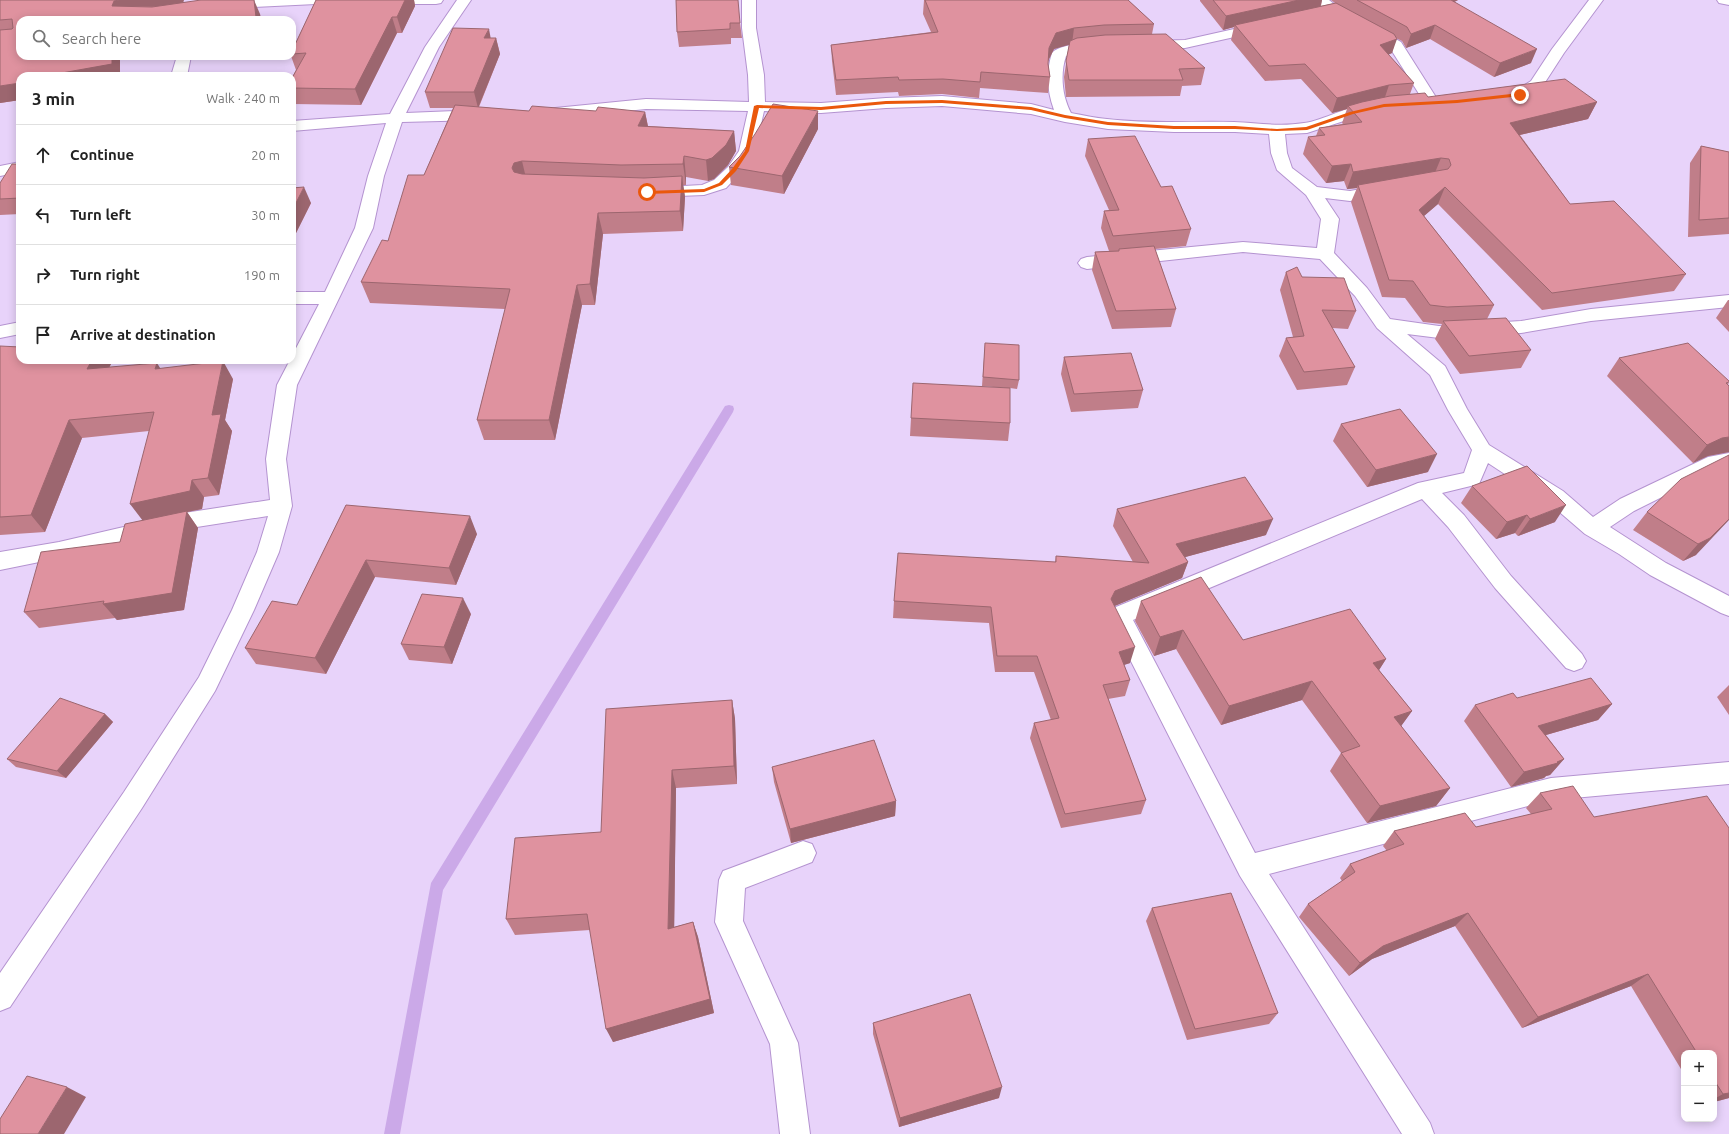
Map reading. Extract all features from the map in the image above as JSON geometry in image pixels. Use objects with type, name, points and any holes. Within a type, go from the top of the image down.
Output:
[{"type":"street","points":[[213,5],[216,9],[254,3],[316,0]]},
{"type":"street","points":[[366,0],[436,0]]},
{"type":"street","points":[[0,998],[133,800],[207,684],[243,610],[268,552],[281,506],[276,459],[287,385],[364,228],[376,176],[396,118],[432,47],[464,0]]},
{"type":"street","points":[[639,192],[704,190],[720,184],[734,170],[747,151],[757,106],[756,75],[749,28],[749,0]]},
{"type":"street","points":[[1496,97],[1520,95],[1537,84],[1557,52],[1596,0]]},
{"type":"street","points":[[1724,0],[1729,1]]},
{"type":"street","points":[[1325,8],[1396,45],[1437,102],[1415,103]]},
{"type":"street","points":[[1132,46],[1185,44],[1277,24]]},
{"type":"street","points":[[1065,116],[1060,108],[1056,84],[1055,64],[1059,53],[1072,49],[1110,46]]},
{"type":"street","points":[[180,72],[183,60]]},
{"type":"street","points":[[539,114],[646,104],[821,108],[886,102],[942,101],[1031,109],[1108,124],[1277,130],[1307,128],[1352,113],[1392,105]]},
{"type":"street","points":[[296,126],[396,118],[491,115]]},
{"type":"street","points":[[1277,130],[1279,153],[1285,170],[1312,192],[1330,218],[1326,254]]},
{"type":"street","points":[[0,171],[16,169]]},
{"type":"street","points":[[1312,192],[1350,196],[1396,188]]},
{"type":"street","points":[[1087,264],[1243,247],[1326,254],[1361,292],[1384,324],[1438,371],[1458,410],[1482,450],[1556,497],[1593,528],[1627,548],[1658,569],[1729,607]]},
{"type":"street","points":[[296,298],[331,298]]},
{"type":"street","points":[[1384,324],[1439,332],[1514,328],[1591,315],[1729,301]]},
{"type":"street","points":[[0,332],[16,329]]},
{"type":"street","points":[[1418,1134],[1249,867],[1119,616],[1425,490],[1472,479],[1482,450]]},
{"type":"street","points":[[1593,528],[1627,505],[1714,462],[1729,461]]},
{"type":"street","points":[[1425,490],[1456,521],[1503,582],[1574,661]]},
{"type":"street","points":[[0,561],[59,550],[184,521],[281,506]]},
{"type":"street","points":[[1249,867],[1551,789],[1729,773]]},
{"type":"street","points":[[795,1134],[784,1043],[729,922],[732,880],[803,853]]},
{"type":"building","points":[[0,0],[119,0],[114,1],[112,6],[152,7],[201,0],[254,0],[256,16],[16,16],[16,60],[112,60],[112,64],[67,72],[16,72],[16,84],[0,86],[0,30],[13,28],[12,19],[0,20]]},
{"type":"building","points":[[316,0],[405,0],[397,17],[392,17],[355,89],[296,88],[295,72],[306,53],[296,54],[296,42]]},
{"type":"building","points":[[676,0],[738,0],[740,23],[730,23],[730,29],[677,32]]},
{"type":"building","points":[[925,0],[1128,0],[1154,24],[1104,25],[1074,28],[1056,33],[1049,48],[1048,64],[1050,77],[981,72],[980,82],[943,79],[899,80],[898,77],[836,80],[831,45],[938,32]]},
{"type":"building","points":[[1213,0],[1299,0],[1226,16]]},
{"type":"building","points":[[1357,0],[1451,0],[1537,49],[1500,63],[1435,25],[1411,34],[1407,27]]},
{"type":"building","points":[[1336,3],[1394,34],[1397,39],[1380,45],[1414,83],[1389,85],[1337,98],[1305,64],[1269,66],[1235,25]]},
{"type":"building","points":[[453,28],[489,29],[484,38],[496,38],[474,92],[425,92]]},
{"type":"building","points":[[1166,34],[1205,68],[1179,69],[1183,80],[1069,80],[1066,61],[1070,41],[1077,38],[1105,35]]},
{"type":"building","points":[[1565,79],[1597,102],[1510,123],[1570,204],[1614,201],[1686,274],[1552,293],[1445,187],[1419,210],[1494,305],[1447,307],[1430,305],[1413,281],[1389,280],[1358,185],[1448,169],[1451,165],[1449,159],[1441,158],[1353,172],[1351,164],[1332,166],[1308,137],[1325,135],[1319,128],[1362,122],[1348,106],[1362,102],[1390,96],[1425,93],[1428,97]]},
{"type":"building","points":[[773,104],[818,111],[782,176],[729,167],[740,156]]},
{"type":"building","points":[[455,105],[529,111],[532,106],[596,111],[598,107],[645,112],[638,126],[734,131],[726,145],[712,158],[706,160],[684,156],[683,164],[621,165],[522,161],[514,163],[512,168],[514,172],[522,174],[644,178],[682,176],[680,211],[598,213],[590,284],[577,285],[549,420],[477,420],[510,289],[361,282],[382,240],[388,241],[408,175],[424,175]]},
{"type":"building","points":[[1135,136],[1161,187],[1172,186],[1191,229],[1113,236],[1104,211],[1119,210],[1088,139]]},
{"type":"building","points":[[1701,146],[1729,152],[1729,218],[1699,220]]},
{"type":"building","points":[[12,164],[16,164],[16,198],[0,199],[0,183]]},
{"type":"building","points":[[304,187],[296,203],[296,188]]},
{"type":"building","points":[[1154,246],[1176,309],[1116,311],[1095,252],[1119,251],[1119,249]]},
{"type":"building","points":[[1297,267],[1302,277],[1344,278],[1356,311],[1322,310],[1355,367],[1304,372],[1286,338],[1304,336],[1286,272]]},
{"type":"building","points":[[1506,318],[1531,350],[1469,356],[1443,321]]},
{"type":"building","points":[[985,343],[1019,345],[1019,380],[983,377]]},
{"type":"building","points":[[1688,343],[1729,381],[1726,383],[1729,386],[1729,437],[1722,438],[1707,445],[1619,358]]},
{"type":"building","points":[[0,346],[16,347],[16,364],[90,364],[87,369],[157,364],[155,369],[198,364],[222,364],[212,415],[221,414],[208,478],[192,480],[190,491],[130,504],[154,412],[69,420],[31,515],[0,517]]},
{"type":"building","points":[[1131,353],[1143,390],[1074,394],[1064,357]]},
{"type":"building","points":[[913,383],[1010,388],[1010,423],[911,418]]},
{"type":"building","points":[[1400,409],[1437,454],[1376,470],[1341,424]]},
{"type":"building","points":[[1729,455],[1729,519],[1710,538],[1698,544],[1647,512],[1681,479]]},
{"type":"building","points":[[1527,466],[1566,505],[1530,519],[1527,515],[1507,522],[1472,486]]},
{"type":"building","points":[[1245,477],[1273,519],[1176,544],[1188,562],[1115,591],[1111,599],[1135,647],[1119,652],[1130,680],[1103,685],[1146,800],[1065,814],[1034,723],[1059,718],[1037,656],[997,656],[991,607],[894,601],[898,553],[1056,562],[1056,556],[1149,563],[1117,509]]},
{"type":"building","points":[[346,505],[470,516],[449,568],[366,560],[315,658],[245,648],[272,601],[297,605]]},
{"type":"building","points":[[187,511],[172,593],[103,604],[104,601],[24,612],[41,552],[120,542],[125,524]]},
{"type":"building","points":[[1201,577],[1243,640],[1350,609],[1386,659],[1373,663],[1412,711],[1394,717],[1450,788],[1380,806],[1341,753],[1360,746],[1312,681],[1229,706],[1183,630],[1160,637],[1141,601]]},
{"type":"building","points":[[422,594],[463,598],[444,647],[401,644]]},
{"type":"building","points":[[1591,678],[1612,704],[1538,726],[1564,759],[1557,762],[1558,763],[1524,772],[1475,705],[1513,693],[1517,698]]},
{"type":"building","points":[[60,698],[105,714],[57,771],[7,759]]},
{"type":"building","points":[[732,700],[734,766],[672,770],[668,929],[693,922],[710,999],[606,1029],[587,914],[506,919],[515,838],[601,832],[606,709]]},
{"type":"building","points":[[874,740],[896,801],[790,829],[772,767]]},
{"type":"building","points":[[1573,786],[1594,817],[1707,796],[1729,828],[1729,1093],[1723,1094],[1717,1085],[1717,1050],[1695,1050],[1648,974],[1538,1017],[1468,913],[1383,946],[1360,963],[1308,904],[1355,872],[1350,864],[1404,844],[1394,831],[1465,813],[1476,827],[1552,809],[1540,793]]},
{"type":"building","points":[[1231,893],[1278,1013],[1195,1029],[1152,908]]},
{"type":"building","points":[[970,994],[1002,1087],[900,1118],[873,1023]]},
{"type":"building","points":[[27,1076],[67,1087],[38,1134],[0,1134],[0,1119]]},
{"type":"waterway","points":[[392,1134],[436,888],[729,409]]},
{"type":"route","points":[[647,192],[704,190],[720,184],[734,170],[747,151],[757,106],[821,108],[886,102],[942,101],[1031,109],[1108,124],[1277,130],[1307,128],[1352,113],[1384,106],[1520,95]]}]
